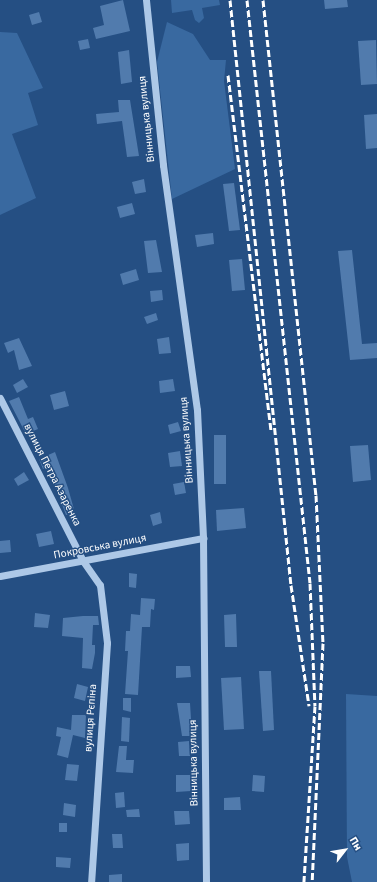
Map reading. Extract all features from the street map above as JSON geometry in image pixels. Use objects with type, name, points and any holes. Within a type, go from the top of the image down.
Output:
[{"type":"street","name":"Вінницька вулиця","points":[[146,0],[163,165],[197,410],[203,538],[206,882]]},
{"type":"street","name":"вулиця Петра Азаренка","points":[[0,398],[84,561]]},
{"type":"street","name":"Покровська вулиця","points":[[0,576],[203,538]]},
{"type":"street","name":"вулиця Рєпіна","points":[[84,561],[100,585],[107,643],[91,882]]},
{"type":"shaded area","points":[[171,0],[219,0],[220,5],[202,8],[204,18],[199,23],[195,20],[192,10],[172,13]]},
{"type":"shaded area","points":[[167,22],[193,34],[210,60],[226,60],[224,81],[235,169],[172,199],[157,62]]},
{"type":"shaded area","points":[[0,32],[17,33],[43,88],[28,93],[38,125],[12,134],[36,198],[0,215]]},
{"type":"shaded area","points":[[346,694],[377,696],[377,882],[352,882],[347,857]]},
{"type":"building","points":[[123,0],[130,31],[96,39],[93,28],[104,25],[100,6]]},
{"type":"building","points":[[324,0],[347,0],[348,7],[325,9]]},
{"type":"building","points":[[39,12],[42,22],[32,25],[29,15]]},
{"type":"building","points":[[88,39],[90,48],[80,50],[78,41]]},
{"type":"building","points":[[376,40],[377,84],[361,85],[358,41]]},
{"type":"building","points":[[129,50],[132,82],[121,84],[118,52]]},
{"type":"building","points":[[118,100],[130,100],[139,156],[127,157],[122,121],[97,124],[96,114],[119,112]]},
{"type":"building","points":[[377,114],[377,148],[366,149],[364,115]]},
{"type":"building","points":[[144,179],[146,192],[135,194],[132,182]]},
{"type":"building","points":[[234,183],[240,230],[229,231],[223,184]]},
{"type":"building","points":[[132,203],[135,214],[120,218],[117,207]]},
{"type":"building","points":[[213,233],[214,244],[197,247],[195,235]]},
{"type":"building","points":[[156,240],[162,272],[148,273],[144,241]]},
{"type":"building","points":[[352,250],[362,344],[377,343],[377,358],[350,360],[338,251]]},
{"type":"building","points":[[242,259],[245,290],[232,291],[229,260]]},
{"type":"building","points":[[136,269],[139,280],[123,285],[120,274]]},
{"type":"building","points":[[162,290],[163,300],[151,302],[150,291]]},
{"type":"building","points":[[156,313],[158,320],[147,324],[144,317]]},
{"type":"building","points":[[169,337],[171,353],[159,354],[157,339]]},
{"type":"building","points":[[19,338],[32,366],[19,370],[14,350],[8,353],[4,343]]},
{"type":"building","points":[[23,379],[28,387],[17,393],[13,385]]},
{"type":"building","points":[[173,379],[175,391],[160,393],[159,381]]},
{"type":"building","points":[[65,391],[69,406],[54,410],[50,395]]},
{"type":"building","points":[[19,397],[28,419],[33,417],[38,429],[26,434],[9,401]]},
{"type":"building","points":[[178,422],[181,431],[170,434],[168,425]]},
{"type":"building","points":[[214,435],[226,435],[226,484],[214,484]]},
{"type":"building","points":[[368,445],[371,480],[353,482],[350,446]]},
{"type":"building","points":[[180,451],[182,466],[170,467],[168,453]]},
{"type":"building","points":[[55,452],[75,513],[66,515],[48,467],[43,469],[39,459]]},
{"type":"building","points":[[24,472],[29,480],[18,486],[14,479]]},
{"type":"building","points":[[184,482],[186,493],[175,495],[173,484]]},
{"type":"building","points":[[244,508],[246,528],[217,531],[216,510]]},
{"type":"building","points":[[160,512],[162,523],[153,526],[150,515]]},
{"type":"building","points":[[51,531],[54,544],[39,547],[36,534]]},
{"type":"building","points":[[10,540],[11,552],[0,553],[0,541]]},
{"type":"building","points":[[129,573],[137,574],[136,588],[129,587]]},
{"type":"building","points":[[141,598],[155,599],[154,610],[151,609],[150,627],[142,627],[138,695],[125,694],[128,651],[125,651],[126,631],[130,631],[131,614],[140,615]]},
{"type":"building","points":[[35,613],[50,615],[48,628],[34,627]]},
{"type":"building","points":[[236,614],[237,647],[225,647],[224,615]]},
{"type":"building","points":[[98,616],[99,625],[93,625],[92,645],[95,645],[95,653],[92,669],[82,668],[83,638],[62,636],[63,618]]},
{"type":"building","points":[[176,666],[190,666],[191,677],[176,678]]},
{"type":"building","points":[[259,671],[271,671],[274,730],[263,731]]},
{"type":"building","points":[[241,677],[244,729],[224,730],[221,678]]},
{"type":"building","points":[[77,684],[88,687],[85,701],[74,698]]},
{"type":"building","points":[[123,698],[131,698],[131,712],[123,710]]},
{"type":"building","points":[[177,703],[190,703],[192,736],[182,736]]},
{"type":"building","points":[[72,715],[86,715],[85,738],[73,735],[68,758],[57,755],[61,737],[56,736],[57,727],[71,730]]},
{"type":"building","points":[[122,717],[130,718],[129,742],[121,741]]},
{"type":"building","points":[[189,741],[190,756],[179,756],[178,742]]},
{"type":"building","points":[[119,746],[127,746],[126,760],[134,760],[133,773],[116,772]]},
{"type":"building","points":[[67,764],[79,765],[77,781],[65,780]]},
{"type":"building","points":[[176,775],[191,775],[191,791],[176,792]]},
{"type":"building","points":[[253,775],[265,776],[264,792],[252,791]]},
{"type":"building","points":[[124,792],[125,807],[116,808],[115,793]]},
{"type":"building","points":[[240,797],[241,810],[224,810],[224,798]]},
{"type":"building","points":[[64,803],[76,805],[75,817],[63,815]]},
{"type":"building","points":[[139,809],[140,817],[127,817],[126,810]]},
{"type":"building","points":[[174,811],[189,811],[190,824],[175,825]]},
{"type":"building","points":[[59,823],[67,823],[67,832],[59,832]]},
{"type":"building","points":[[112,834],[122,834],[123,848],[113,848]]},
{"type":"building","points":[[189,843],[189,860],[177,861],[176,844]]},
{"type":"building","points":[[56,857],[71,858],[70,868],[56,867]]},
{"type":"building","points":[[122,874],[122,882],[109,882],[109,875]]},
{"type":"railway","points":[[230,0],[291,585],[309,706]]},
{"type":"railway","points":[[247,0],[310,583],[315,706],[304,882]]},
{"type":"railway","points":[[263,0],[316,495],[323,643],[312,882]]},
{"type":"railway","points":[[228,75],[271,430]]}]
